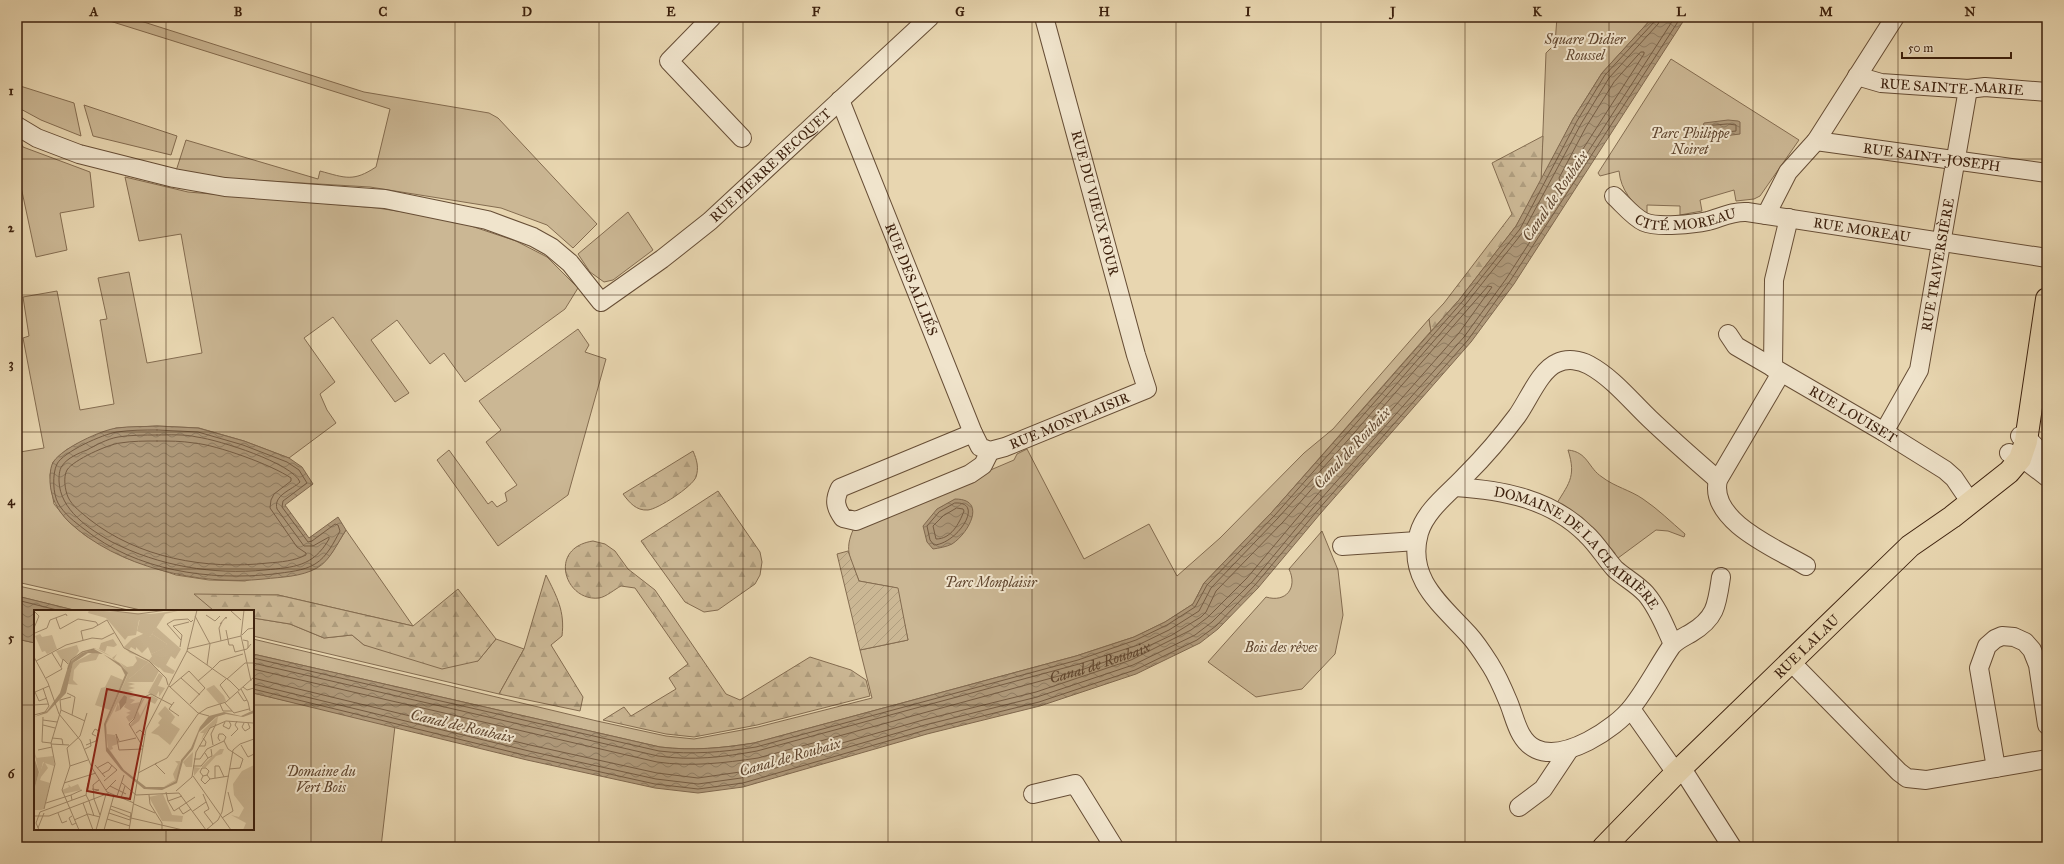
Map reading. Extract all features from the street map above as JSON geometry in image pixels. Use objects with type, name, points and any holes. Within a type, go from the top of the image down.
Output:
[{"type":"main road","points":[[2021,440],[2045,321],[2047,299]]},
{"type":"main road","name":"RUE LALAU","points":[[1604,847],[1678,770],[1791,662],[1928,527],[1968,498],[2021,440]]},
{"type":"street","points":[[712,17],[669,61],[742,138]]},
{"type":"street","name":"RUE PIERRE BECQUET","points":[[17,126],[37,138],[79,154],[174,178],[225,187],[385,199],[487,220],[533,237],[556,251],[578,272],[601,302],[662,259],[710,221],[930,17]]},
{"type":"street","name":"RUE DU VIEUX FOUR","points":[[1044,17],[1136,355],[1148,389]]},
{"type":"street","points":[[1766,215],[1788,172],[1816,141],[1895,17]]},
{"type":"street","name":"RUE SAINTE-MARIE","points":[[1857,76],[1876,83],[1968,89],[1984,87],[2047,92]]},
{"type":"street","name":"RUE TRAVERSIÈRE","points":[[1884,432],[1919,370],[1968,89]]},
{"type":"street","name":"RUE DES ALLIÉS","points":[[840,100],[973,433],[980,447],[990,451]]},
{"type":"street","name":"RUE SAINT-JOSEPH","points":[[1816,141],[2047,173]]},
{"type":"street","name":"CITÉ MOREAU","points":[[1614,196],[1640,219],[1651,224],[1698,222],[1734,212],[1766,215]]},
{"type":"street","name":"RUE MOREAU","points":[[1766,215],[2047,258]]},
{"type":"street","points":[[1789,218],[1774,280],[1777,370],[1718,480],[1718,496],[1722,508],[1730,519],[1806,566]]},
{"type":"street","name":"RUE LOUISET","points":[[1728,334],[1736,346],[1884,432],[1945,470],[1954,478],[1968,498]]},
{"type":"street","points":[[1718,480],[1664,433],[1605,376],[1583,362],[1567,360],[1555,364],[1544,372],[1514,419],[1484,456],[1427,516],[1417,541],[1418,566],[1428,590],[1438,604],[1467,633],[1485,656],[1504,691],[1520,733],[1524,739],[1535,749],[1547,752],[1569,750],[1607,729],[1631,709],[1661,665],[1673,644],[1699,628],[1710,619],[1716,606],[1721,577]]},
{"type":"street","name":"RUE MONPLAISIR","points":[[990,451],[1006,447],[1148,389]]},
{"type":"street","points":[[973,433],[840,488],[836,497],[836,509],[843,518],[856,521],[970,474],[983,465],[990,451]]},
{"type":"street","points":[[2021,440],[2047,459]]},
{"type":"street","points":[[2021,440],[2047,477]]},
{"type":"street","name":"DOMAINE DE LA CLAIRIÈRE","points":[[1455,487],[1493,490],[1517,495],[1546,507],[1573,523],[1592,540],[1617,570],[1645,593],[1659,615],[1673,644]]},
{"type":"street","points":[[1342,546],[1417,541]]},
{"type":"street","points":[[1996,768],[1979,668],[1987,646],[1995,639],[2002,636],[2014,637],[2025,642],[2032,650],[2038,665],[2047,725]]},
{"type":"street","points":[[1791,662],[1899,772],[1907,778],[1926,780],[2047,759]]},
{"type":"street","points":[[1631,709],[1678,770],[1732,847]]},
{"type":"street","points":[[1519,807],[1543,789],[1569,750]]},
{"type":"street","points":[[1033,794],[1074,784],[1114,847]]},
{"type":"green space","points":[[97,17],[128,17],[364,92],[489,113],[498,118],[597,224],[573,248],[547,225],[501,208],[370,187],[233,179],[176,171],[186,140],[318,179],[320,171],[343,177],[355,177],[376,167],[390,109]]},
{"type":"green space","name":"Square Didier Roussel","points":[[1557,17],[1653,17],[1602,73],[1573,119],[1541,181],[1546,53],[1555,44]]},
{"type":"green space","name":"Parc Philippe Noiret","points":[[1671,59],[1799,140],[1760,196],[1754,199],[1736,201],[1734,190],[1700,200],[1702,211],[1680,215],[1680,206],[1647,205],[1647,215],[1628,196],[1622,184],[1619,171],[1600,176],[1598,173]]},
{"type":"green space","points":[[17,85],[74,103],[81,136],[41,120],[17,107]]},
{"type":"green space","points":[[84,105],[177,136],[171,155],[93,136]]},
{"type":"green space","points":[[17,136],[23,147],[90,172],[94,207],[60,213],[67,250],[36,257],[17,168]]},
{"type":"green space","points":[[1543,136],[1541,181],[1516,226],[1459,300],[1431,331],[1429,319],[1444,303],[1512,214],[1492,163]]},
{"type":"green space","points":[[125,177],[188,192],[377,208],[450,219],[516,241],[547,257],[578,288],[565,309],[465,382],[444,353],[430,364],[397,320],[371,340],[409,393],[395,402],[333,317],[304,338],[335,382],[320,394],[327,410],[336,423],[289,458],[244,441],[199,428],[157,426],[116,428],[77,444],[66,450],[53,462],[50,475],[54,504],[68,521],[86,536],[126,558],[176,575],[209,580],[245,581],[331,554],[346,530],[413,626],[278,595],[239,595],[213,610],[141,610],[17,582],[17,433],[20,452],[44,448],[23,338],[29,336],[23,297],[57,291],[80,410],[114,404],[100,320],[107,319],[98,278],[129,272],[147,363],[202,353],[181,234],[139,241]]},
{"type":"green space","points":[[628,212],[653,250],[613,280],[604,282],[590,272],[578,254]]},
{"type":"green space","name":"Parc Monplaisir","points":[[1429,319],[1431,331],[1272,512],[1204,583],[1193,604],[1165,622],[1134,637],[1076,656],[754,743],[719,748],[696,749],[660,747],[254,654],[254,639],[666,736],[694,739],[758,727],[872,698],[860,650],[908,640],[897,588],[859,581],[849,555],[849,543],[854,528],[1014,460],[1017,454],[1027,449],[1084,559],[1149,524],[1177,576],[1220,538],[1304,453],[1333,429]]},
{"type":"green space","points":[[578,329],[589,345],[585,352],[606,359],[568,495],[498,546],[437,460],[449,450],[488,504],[492,501],[497,507],[507,501],[505,493],[517,485],[486,442],[501,430],[479,401]]},
{"type":"green space","points":[[1568,450],[1575,451],[1584,457],[1597,473],[1607,480],[1649,503],[1685,534],[1684,537],[1668,531],[1656,530],[1614,561],[1615,553],[1591,526],[1578,515],[1573,521],[1554,508],[1570,480],[1572,468]]},
{"type":"green space","points":[[693,451],[697,464],[696,477],[682,492],[667,502],[653,509],[644,510],[633,505],[623,494]]},
{"type":"green space","points":[[718,491],[760,552],[762,562],[760,575],[755,584],[718,610],[704,612],[685,602],[641,541]]},
{"type":"green space","name":"Bois des rêves","points":[[1322,531],[1338,570],[1343,615],[1335,654],[1302,689],[1256,697],[1208,662],[1266,597],[1279,598],[1288,592],[1291,588],[1292,582],[1289,569]]},
{"type":"green space","points":[[593,541],[605,544],[615,551],[628,569],[655,590],[726,694],[740,700],[810,657],[851,670],[866,680],[870,696],[757,725],[694,737],[666,734],[603,720],[624,707],[631,716],[676,689],[669,678],[688,664],[635,588],[621,586],[599,598],[587,597],[577,592],[570,584],[566,574],[566,563],[570,553],[579,546]]},
{"type":"green space","points":[[848,551],[859,581],[898,588],[908,640],[860,650],[837,554]]},
{"type":"green space","points":[[546,575],[557,597],[563,627],[562,636],[551,645],[583,697],[580,711],[499,694],[524,649]]},
{"type":"green space","points":[[17,584],[23,587],[128,610],[73,610],[17,596]]},
{"type":"green space","points":[[458,589],[496,639],[478,661],[442,669],[364,645],[352,635],[324,638],[290,624],[254,618],[254,610],[213,610],[194,594],[278,595],[413,626]]},
{"type":"green space","points":[[254,618],[290,624],[324,638],[352,635],[364,645],[478,661],[496,639],[524,649],[499,694],[254,636]]},
{"type":"green space","name":"Domaine du Vert Bois","points":[[17,639],[34,643],[34,830],[254,830],[254,693],[395,726],[381,847],[17,847]]},
{"type":"water","name":"Canal de Roubaix","points":[[1653,17],[1686,17],[1514,284],[1471,342],[1320,514],[1258,588],[1218,629],[1200,643],[1136,674],[1040,706],[927,734],[743,787],[698,793],[655,788],[527,760],[254,693],[254,654],[660,747],[684,749],[707,748],[754,743],[1076,656],[1134,637],[1165,622],[1193,604],[1204,583],[1272,512],[1459,300],[1516,226],[1573,119],[1602,73]]},
{"type":"water","points":[[1728,120],[1740,122],[1740,134],[1716,137],[1703,136],[1702,128],[1704,123]]},
{"type":"water","points":[[157,426],[198,428],[244,441],[289,458],[302,467],[313,484],[285,505],[309,538],[338,517],[346,530],[330,556],[317,568],[298,575],[264,579],[213,579],[186,576],[135,562],[88,538],[69,522],[55,504],[50,482],[50,471],[54,461],[74,445],[110,429],[122,427]]},
{"type":"water","points":[[955,499],[965,501],[971,505],[973,511],[969,525],[964,533],[952,544],[933,549],[927,542],[923,526],[937,509]]},
{"type":"water","points":[[17,596],[74,610],[34,610],[34,643],[17,639]]}]
